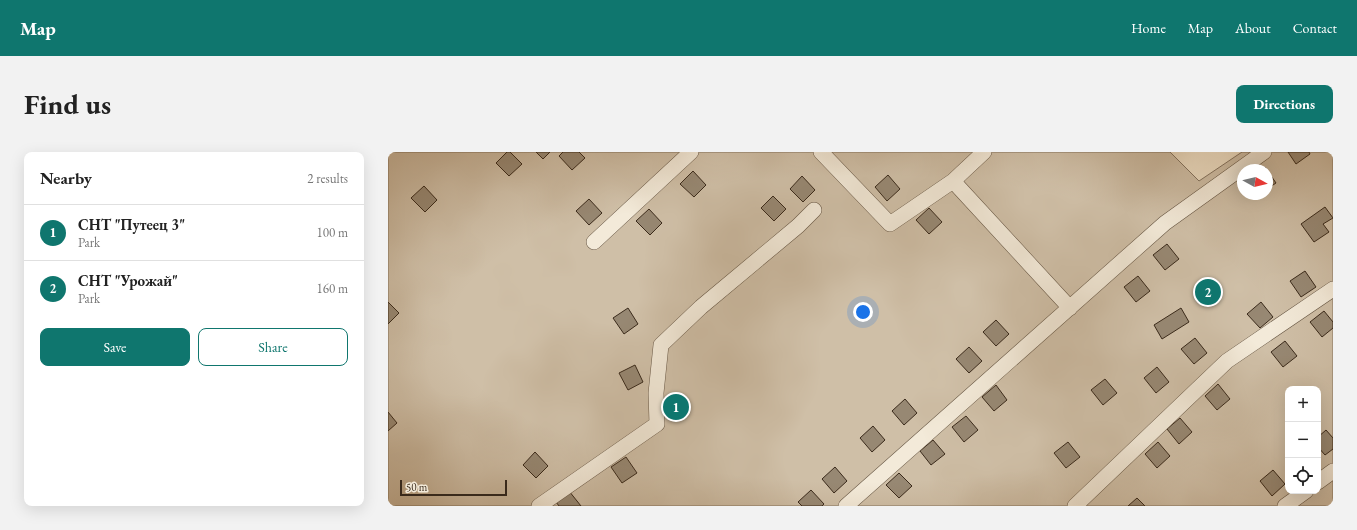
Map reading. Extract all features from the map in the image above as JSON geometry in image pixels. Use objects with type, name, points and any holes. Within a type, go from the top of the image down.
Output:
[{"type":"lane","points":[[594,242],[691,152]]},
{"type":"lane","points":[[821,152],[890,224],[953,181],[984,152]]},
{"type":"lane","points":[[846,506],[1165,223],[1264,152]]},
{"type":"lane","points":[[953,181],[1070,308]]},
{"type":"lane","points":[[540,506],[657,424],[656,393],[661,345],[701,307],[798,226],[814,210]]},
{"type":"lane","points":[[1074,506],[1227,361],[1333,289]]},
{"type":"lane","points":[[1321,480],[1333,471]]},
{"type":"lane","points":[[1285,506],[1302,494]]},
{"type":"shaded area","points":[[388,152],[1170,152],[1199,181],[1242,152],[1333,152],[1333,506],[388,506]]},
{"type":"building","points":[[507,152],[510,152],[522,164],[509,176],[496,163]]},
{"type":"building","points":[[536,152],[550,152],[543,159]]},
{"type":"building","points":[[563,152],[579,152],[585,158],[572,170],[559,156]]},
{"type":"building","points":[[1288,152],[1309,152],[1310,154],[1296,164]]},
{"type":"building","points":[[693,171],[706,185],[694,197],[680,184]]},
{"type":"building","points":[[888,175],[900,189],[887,201],[875,187]]},
{"type":"building","points":[[802,176],[815,190],[803,202],[790,189]]},
{"type":"building","points":[[424,186],[437,200],[425,212],[411,198]]},
{"type":"building","points":[[773,196],[786,209],[774,221],[761,208]]},
{"type":"building","points":[[589,199],[602,213],[589,225],[576,211]]},
{"type":"building","points":[[1325,207],[1333,218],[1323,224],[1329,232],[1314,242],[1301,224]]},
{"type":"building","points":[[929,208],[942,222],[929,234],[916,220]]},
{"type":"building","points":[[649,209],[662,223],[650,235],[636,221]]},
{"type":"building","points":[[1167,244],[1179,259],[1165,270],[1153,255]]},
{"type":"building","points":[[1305,271],[1316,287],[1301,297],[1290,281]]},
{"type":"building","points":[[1138,276],[1150,291],[1136,302],[1124,287]]},
{"type":"building","points":[[388,302],[399,313],[388,324]]},
{"type":"building","points":[[1261,302],[1273,317],[1260,328],[1247,314]]},
{"type":"building","points":[[628,308],[638,324],[624,334],[613,318]]},
{"type":"building","points":[[1181,308],[1189,322],[1162,339],[1154,325]]},
{"type":"building","points":[[1324,311],[1333,322],[1333,328],[1322,337],[1310,322]]},
{"type":"building","points":[[996,320],[1009,334],[996,346],[983,332]]},
{"type":"building","points":[[1195,338],[1207,353],[1194,364],[1181,349]]},
{"type":"building","points":[[1285,341],[1297,356],[1283,367],[1271,352]]},
{"type":"building","points":[[969,347],[982,361],[969,373],[956,359]]},
{"type":"building","points":[[635,365],[643,382],[628,390],[619,373]]},
{"type":"building","points":[[1157,367],[1169,382],[1156,393],[1144,378]]},
{"type":"building","points":[[1105,379],[1117,393],[1103,405],[1091,390]]},
{"type":"building","points":[[1218,384],[1230,399],[1217,410],[1205,396]]},
{"type":"building","points":[[996,385],[1007,400],[994,411],[982,397]]},
{"type":"building","points":[[905,399],[917,413],[904,425],[892,411]]},
{"type":"building","points":[[388,412],[397,423],[388,431]]},
{"type":"building","points":[[966,416],[978,430],[964,442],[952,427]]},
{"type":"building","points":[[1180,418],[1192,432],[1179,444],[1167,429]]},
{"type":"building","points":[[873,426],[885,440],[872,452],[860,438]]},
{"type":"building","points":[[1326,430],[1333,438],[1333,449],[1325,455],[1321,450],[1321,434]]},
{"type":"building","points":[[933,440],[945,454],[931,465],[920,451]]},
{"type":"building","points":[[1068,442],[1080,457],[1066,468],[1054,453]]},
{"type":"building","points":[[1158,442],[1170,456],[1157,468],[1145,454]]},
{"type":"building","points":[[535,452],[548,466],[536,478],[523,465]]},
{"type":"building","points":[[626,457],[637,473],[622,483],[611,467]]},
{"type":"building","points":[[835,467],[847,481],[834,493],[822,479]]},
{"type":"building","points":[[1273,470],[1285,484],[1272,496],[1260,481]]},
{"type":"building","points":[[899,473],[912,486],[899,498],[886,485]]},
{"type":"building","points":[[811,490],[824,504],[822,506],[802,506],[798,502]]},
{"type":"building","points":[[569,491],[581,506],[559,506],[556,502]]},
{"type":"building","points":[[1137,498],[1145,506],[1128,506]]},
{"type":"place","name":"СНТ \"Урожай\"","points":[[1208,292]]},
{"type":"place","name":"СНТ \"Путеец 3\"","points":[[676,407]]}]
